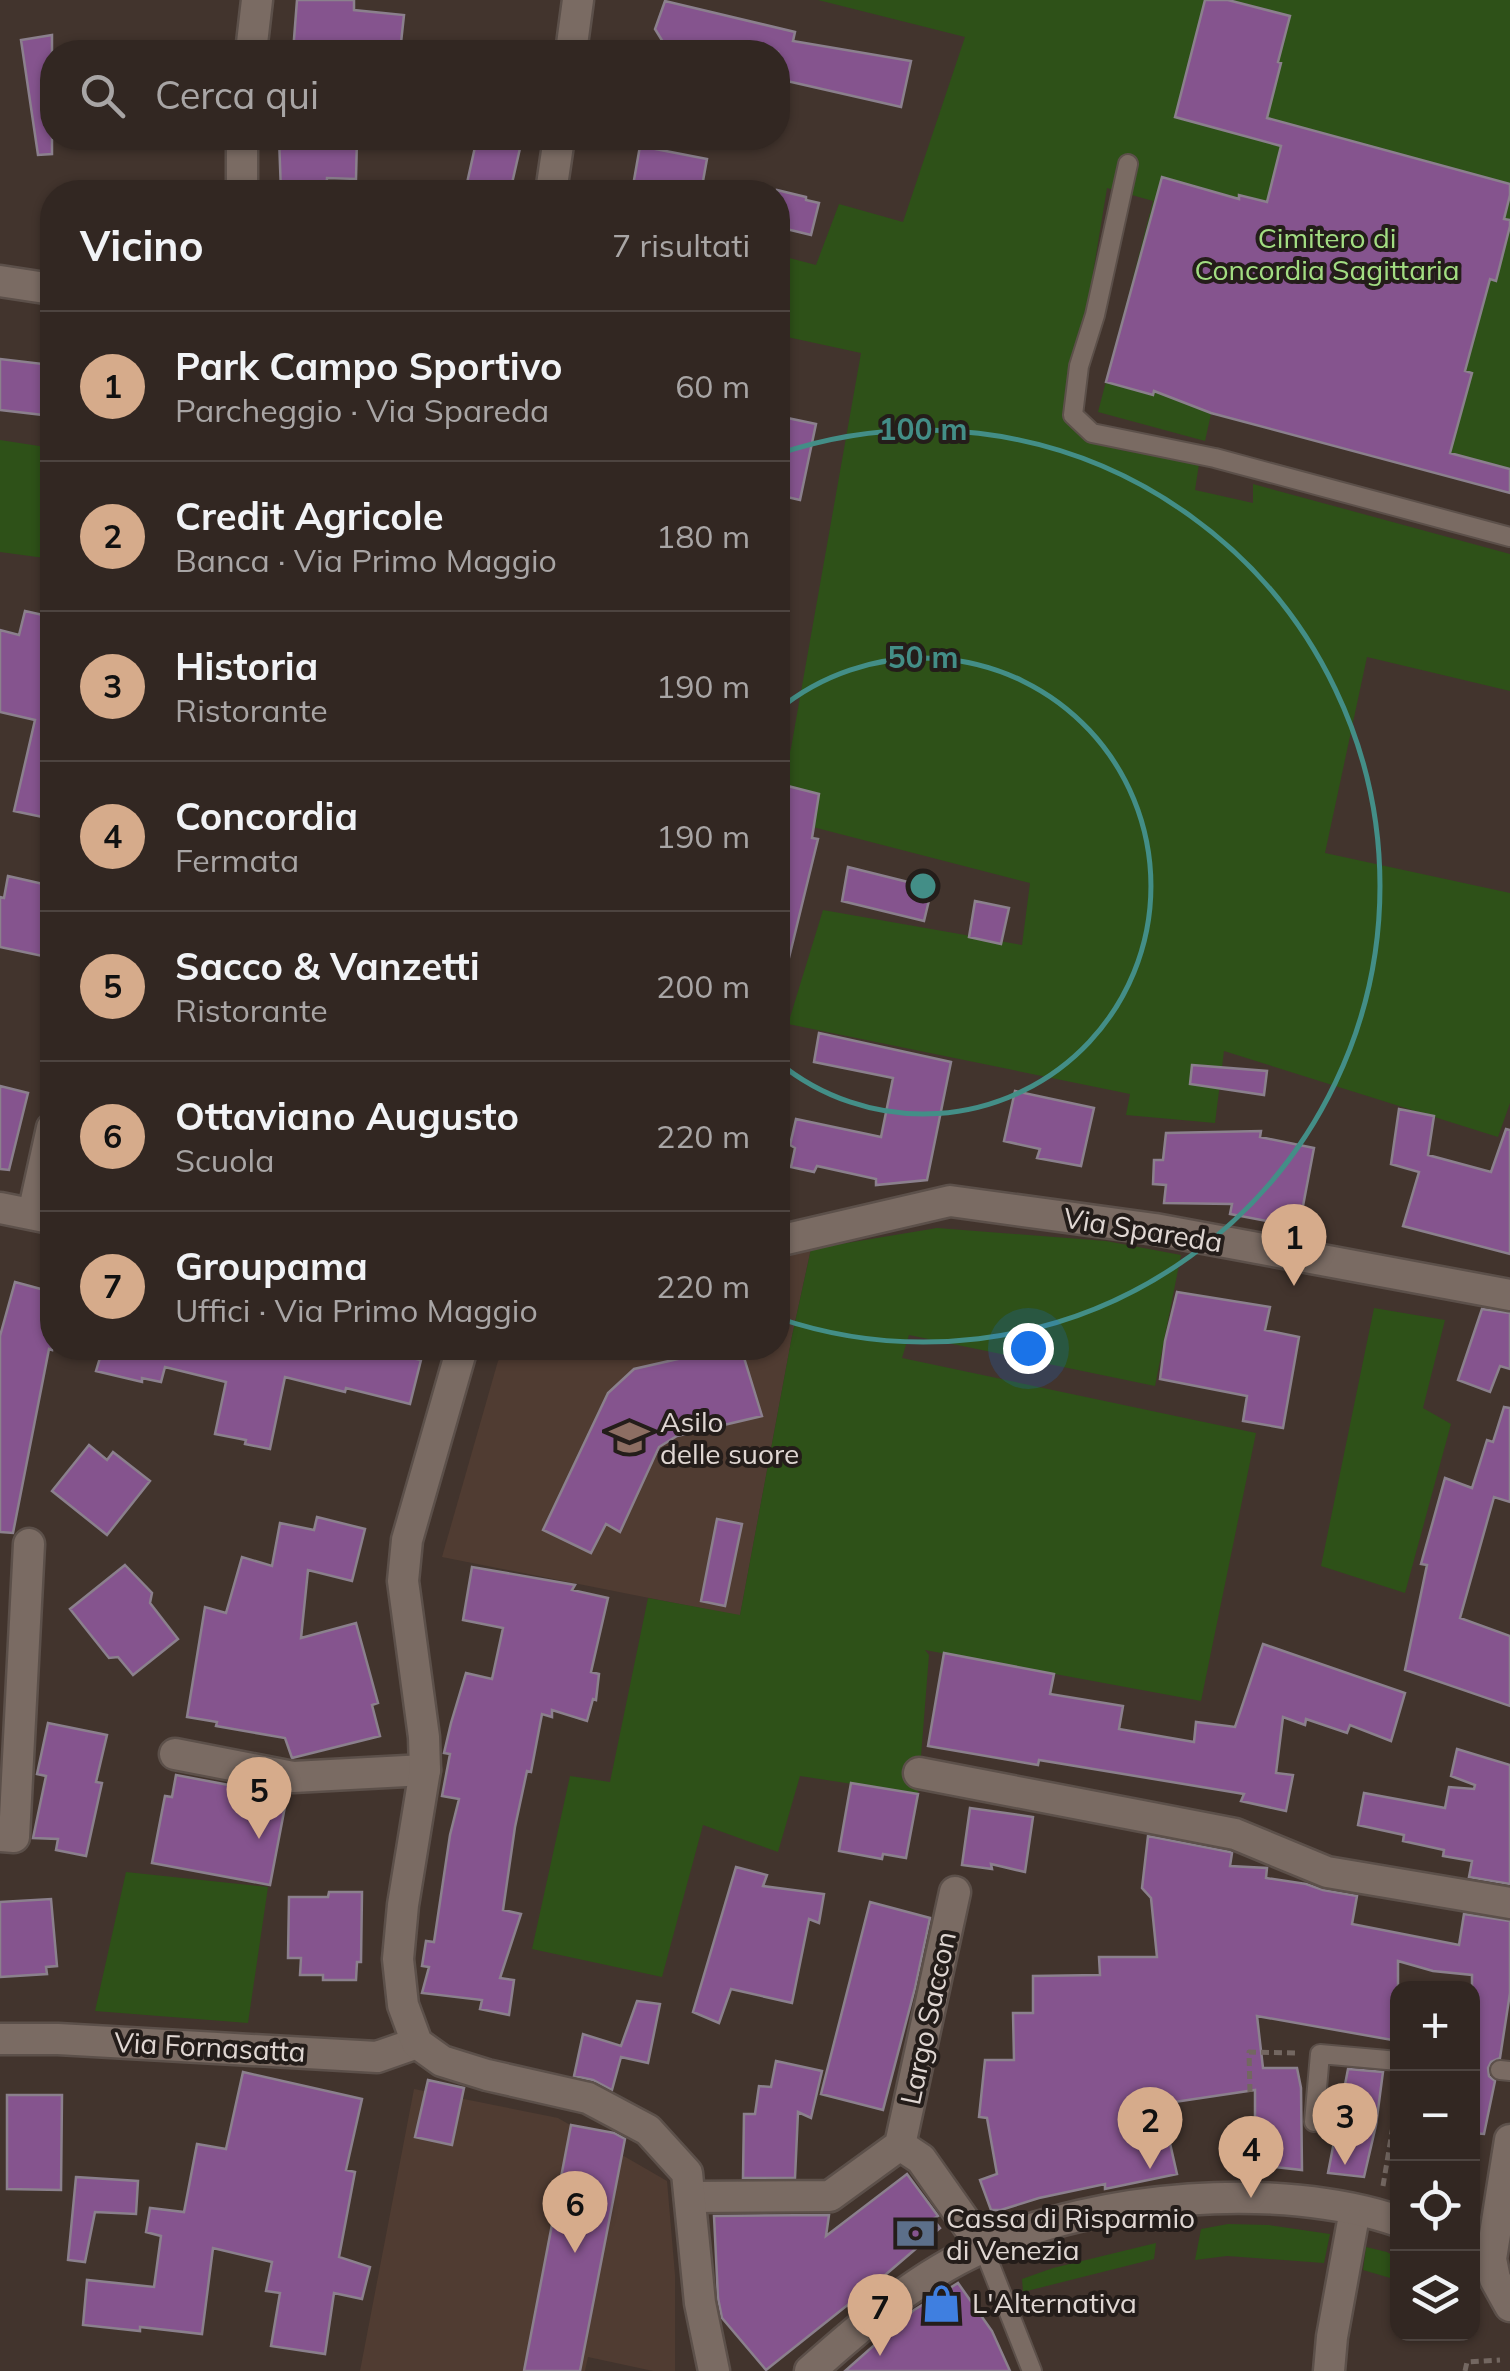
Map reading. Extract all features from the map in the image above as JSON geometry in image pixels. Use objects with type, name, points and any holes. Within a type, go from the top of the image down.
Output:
[{"type":"street","points":[[252,40],[257,0]]},
{"type":"street","points":[[573,40],[578,0]]},
{"type":"street","points":[[242,150],[242,180]]},
{"type":"street","points":[[553,180],[557,150]]},
{"type":"street","points":[[0,281],[40,287]]},
{"type":"street","name":"Via Spareda","points":[[790,1237],[950,1202],[1155,1229],[1510,1295]]},
{"type":"street","points":[[0,1208],[40,1215]]},
{"type":"street","points":[[459,1360],[407,1540],[403,1581],[425,1770],[403,1905],[398,1959],[402,2005],[417,2043],[442,2061],[588,2098],[648,2130],[687,2173],[700,2303],[714,2371]]},
{"type":"street","points":[[0,1836],[14,1837],[28,1544]]},
{"type":"street","points":[[175,1754],[293,1776],[425,1770]]},
{"type":"street","points":[[919,1773],[1235,1834],[1327,1872],[1510,1903]]},
{"type":"street","name":"Largo Saccon","points":[[900,2145],[955,1892]]},
{"type":"street","name":"Via Fornasatta","points":[[0,2039],[58,2038],[376,2057],[417,2043]]},
{"type":"street","points":[[1506,2300],[1481,2256],[1510,2140]]},
{"type":"street","points":[[690,2198],[830,2196],[900,2145],[921,2159],[983,2247]]},
{"type":"street","points":[[810,2371],[866,2320],[938,2271],[983,2247],[1030,2229],[1090,2214],[1176,2200],[1258,2198],[1317,2203],[1377,2215],[1332,2338],[1328,2371]]},
{"type":"lane","points":[[1128,164],[1095,315],[1079,366],[1072,415],[1092,433],[1215,458],[1510,537]]},
{"type":"lane","points":[[1314,2122],[1320,2054],[1390,2060]]},
{"type":"lane","points":[[983,2247],[1032,2371]]},
{"type":"path","points":[[1250,2092],[1249,2052],[1320,2054]]},
{"type":"path","points":[[1377,2215],[1390,2141]]},
{"type":"path","points":[[1465,2371],[1467,2362],[1500,2360]]},
{"type":"shaded area","points":[[811,1249],[790,1347],[790,1255]]},
{"type":"shaded area","points":[[788,1360],[740,1616],[442,1557],[498,1361]]},
{"type":"shaded area","points":[[414,2089],[558,2118],[667,2181],[675,2275],[675,2371],[653,2371],[588,2357],[585,2371],[360,2371]]},
{"type":"green space","points":[[818,0],[1510,0],[1510,492],[1211,414],[1205,441],[1098,412],[1153,201],[1107,188],[1069,419],[1084,438],[1120,450],[1199,464],[1195,490],[1253,503],[1253,484],[1510,554],[1510,691],[1367,657],[1325,853],[1510,893],[1510,1103],[1498,1137],[1224,1051],[1215,1123],[1126,1115],[1130,1094],[790,1024],[823,910],[1022,945],[1030,883],[790,821],[790,752],[861,353],[790,338],[790,258],[816,265],[839,204],[903,222],[965,37]]},
{"type":"green space","points":[[0,440],[40,446],[40,557],[0,552]]},
{"type":"green space","points":[[937,1228],[1106,1241],[1181,1255],[1155,1386],[909,1335],[902,1358],[1256,1433],[1201,1701],[925,1650],[929,1655],[918,1794],[800,1776],[778,1852],[703,1825],[662,1977],[532,1949],[570,1776],[610,1782],[648,1598],[740,1615],[811,1249]]},
{"type":"green space","points":[[1374,1308],[1445,1320],[1423,1408],[1451,1424],[1405,1593],[1321,1566]]},
{"type":"green space","points":[[126,1872],[268,1887],[248,2023],[95,2011]]},
{"type":"green space","points":[[1228,2224],[1269,2225],[1330,2234],[1324,2263],[1227,2256],[1195,2260],[1201,2229]]},
{"type":"green space","points":[[1156,2243],[1154,2259],[1023,2292],[1022,2279]]},
{"type":"green space","points":[[1366,2247],[1390,2254],[1390,2278],[1363,2270]]},
{"type":"building","points":[[297,0],[354,0],[354,10],[404,15],[401,40],[294,40]]},
{"type":"building","name":"Cimitero di Concordia Sagittaria","points":[[1205,0],[1228,0],[1290,16],[1267,118],[1510,184],[1504,219],[1510,220],[1510,226],[1496,281],[1490,279],[1465,371],[1472,373],[1450,453],[1510,469],[1510,493],[1211,413],[1154,391],[1153,395],[1106,382],[1162,177],[1239,199],[1239,195],[1267,202],[1281,146],[1175,117]]},
{"type":"building","points":[[665,1],[795,32],[793,41],[911,61],[901,107],[790,82],[790,40],[662,40],[655,29]]},
{"type":"building","points":[[52,35],[52,40],[40,40],[40,150],[52,150],[52,154],[38,155],[21,40]]},
{"type":"building","points":[[279,150],[357,150],[356,179],[281,180]]},
{"type":"building","points":[[474,150],[520,150],[513,180],[468,180]]},
{"type":"building","points":[[639,150],[707,159],[703,180],[634,180]]},
{"type":"building","points":[[790,193],[819,203],[811,235],[790,230]]},
{"type":"building","points":[[0,359],[40,364],[40,415],[0,410]]},
{"type":"building","points":[[790,419],[816,424],[800,500],[790,498]]},
{"type":"building","points":[[25,611],[40,614],[40,816],[14,811],[35,720],[0,712],[0,630],[19,635]]},
{"type":"building","points":[[790,787],[819,794],[812,838],[818,839],[790,954]]},
{"type":"building","points":[[848,867],[932,888],[924,921],[842,901]]},
{"type":"building","points":[[8,876],[40,883],[40,955],[0,947],[0,897],[4,898]]},
{"type":"building","points":[[975,901],[1009,908],[1001,944],[969,937]]},
{"type":"building","points":[[819,1033],[951,1062],[927,1180],[876,1185],[876,1179],[817,1166],[814,1172],[791,1167],[795,1148],[790,1145],[796,1119],[881,1137],[893,1078],[814,1062]]},
{"type":"building","points":[[1192,1065],[1267,1071],[1264,1095],[1190,1084]]},
{"type":"building","points":[[0,1086],[28,1093],[9,1170],[0,1169]]},
{"type":"building","points":[[1015,1091],[1094,1108],[1081,1166],[1037,1158],[1040,1149],[1004,1141]]},
{"type":"building","points":[[1399,1109],[1434,1116],[1428,1155],[1491,1172],[1506,1129],[1510,1130],[1510,1254],[1403,1226],[1419,1172],[1391,1164]]},
{"type":"building","points":[[1261,1131],[1260,1137],[1314,1148],[1299,1227],[1230,1214],[1232,1204],[1164,1203],[1166,1185],[1153,1184],[1154,1160],[1163,1160],[1166,1133]]},
{"type":"building","points":[[15,1282],[40,1289],[40,1360],[47,1360],[13,1533],[0,1532],[0,1336]]},
{"type":"building","points":[[1177,1292],[1270,1307],[1265,1330],[1299,1337],[1283,1428],[1243,1421],[1247,1396],[1160,1379]]},
{"type":"building","points":[[1482,1309],[1510,1313],[1510,1369],[1500,1366],[1490,1392],[1458,1380]]},
{"type":"building","points":[[99,1360],[421,1360],[410,1404],[285,1377],[270,1449],[215,1434],[226,1382],[165,1367],[161,1382],[142,1378],[142,1382],[96,1371]]},
{"type":"building","name":"Asilo delle suore","points":[[673,1360],[745,1360],[762,1416],[677,1436],[659,1447],[620,1532],[606,1524],[591,1553],[543,1530],[608,1393],[634,1369]]},
{"type":"building","points":[[1504,1407],[1510,1408],[1510,1502],[1494,1497],[1460,1618],[1510,1636],[1510,1706],[1405,1670],[1427,1565],[1421,1564],[1445,1478],[1472,1488],[1487,1440],[1493,1442]]},
{"type":"building","points":[[89,1445],[107,1460],[113,1452],[150,1481],[107,1535],[52,1491]]},
{"type":"building","points":[[317,1517],[365,1529],[352,1581],[308,1570],[301,1638],[356,1623],[378,1703],[372,1705],[380,1736],[292,1758],[285,1738],[187,1717],[205,1607],[226,1613],[242,1557],[272,1566],[280,1523],[314,1530]]},
{"type":"building","points":[[717,1519],[742,1524],[725,1606],[701,1601]]},
{"type":"building","points":[[125,1565],[152,1593],[150,1603],[178,1639],[133,1675],[118,1657],[109,1658],[70,1609]]},
{"type":"building","points":[[472,1567],[575,1585],[572,1590],[608,1598],[591,1672],[599,1674],[596,1700],[593,1699],[587,1721],[552,1710],[552,1717],[542,1714],[531,1772],[527,1771],[503,1910],[521,1914],[500,1978],[514,1980],[509,2015],[480,2009],[482,2000],[422,1993],[429,1967],[422,1966],[426,1941],[434,1942],[459,1799],[442,1796],[450,1754],[444,1753],[466,1673],[492,1679],[503,1628],[463,1620]]},
{"type":"building","points":[[1263,1644],[1405,1693],[1391,1741],[1350,1725],[1347,1733],[1306,1719],[1305,1725],[1283,1717],[1276,1773],[1293,1775],[1286,1811],[1241,1801],[1244,1794],[928,1746],[944,1653],[1054,1674],[1050,1694],[1123,1706],[1119,1729],[1194,1742],[1196,1722],[1235,1727]]},
{"type":"building","points":[[48,1723],[107,1735],[96,1782],[102,1783],[86,1856],[56,1850],[58,1839],[33,1838],[46,1776],[37,1774]]},
{"type":"building","points":[[1457,1749],[1510,1765],[1510,1884],[1469,1877],[1472,1861],[1443,1856],[1444,1850],[1403,1841],[1404,1835],[1358,1825],[1364,1793],[1445,1808],[1449,1787],[1474,1789],[1475,1785],[1451,1776]]},
{"type":"building","points":[[176,1775],[287,1796],[270,1885],[152,1863],[165,1796],[172,1797]]},
{"type":"building","points":[[851,1783],[918,1794],[906,1858],[883,1854],[882,1859],[839,1851]]},
{"type":"building","points":[[970,1808],[1033,1817],[1025,1872],[991,1864],[992,1869],[962,1865]]},
{"type":"building","points":[[1148,1836],[1230,1852],[1230,1866],[1267,1868],[1266,1878],[1357,1896],[1352,1924],[1459,1945],[1464,1914],[1510,1921],[1510,1993],[1500,2058],[1488,2068],[1495,2081],[1484,2134],[1480,2134],[1480,1981],[1472,1981],[1472,1975],[1433,1971],[1398,1961],[1398,1981],[1390,1981],[1390,2040],[1257,2016],[1263,2068],[1297,2068],[1301,2088],[1302,2170],[1255,2165],[1255,2090],[1161,2104],[1177,2174],[1105,2189],[1105,2184],[991,2210],[980,2180],[997,2174],[987,2118],[979,2117],[985,2060],[1014,2060],[1013,2013],[1033,2013],[1033,1976],[1100,1975],[1099,1957],[1157,1957],[1151,1898],[1142,1888]]},
{"type":"building","points":[[736,1867],[767,1875],[763,1886],[824,1894],[819,1923],[809,1919],[792,2003],[731,1989],[719,2023],[693,2012]]},
{"type":"building","points":[[329,1892],[362,1892],[361,1962],[357,1962],[356,1980],[300,1975],[301,1958],[288,1958],[289,1897],[328,1897]]},
{"type":"building","points":[[51,1899],[57,1966],[46,1967],[47,1974],[0,1977],[0,1902]]},
{"type":"building","points":[[870,1902],[930,1918],[883,2110],[821,2094]]},
{"type":"building","points":[[637,2001],[660,2004],[648,2063],[621,2057],[612,2090],[574,2076],[583,2034],[621,2046]]},
{"type":"building","points":[[776,2061],[822,2071],[811,2118],[798,2112],[795,2178],[743,2178],[744,2114],[755,2114],[759,2086],[771,2087]]},
{"type":"building","points":[[1348,2069],[1383,2072],[1364,2177],[1328,2173]]},
{"type":"building","points":[[243,2072],[362,2099],[346,2170],[355,2172],[339,2257],[370,2267],[362,2299],[334,2293],[325,2354],[271,2346],[280,2293],[266,2291],[272,2262],[213,2248],[202,2334],[83,2325],[87,2280],[154,2287],[161,2236],[146,2232],[150,2208],[184,2212],[197,2144],[226,2149]]},
{"type":"building","points":[[428,2080],[464,2088],[452,2145],[415,2137]]},
{"type":"building","points":[[7,2095],[62,2095],[61,2190],[7,2189]]},
{"type":"building","points":[[571,2125],[614,2133],[625,2139],[580,2371],[524,2371]]},
{"type":"building","points":[[907,2174],[938,2216],[933,2219],[940,2228],[766,2370],[722,2318],[714,2216],[829,2215],[826,2236]]},
{"type":"building","points":[[76,2177],[138,2181],[136,2214],[95,2212],[85,2262],[68,2260]]},
{"type":"building","points":[[958,2283],[992,2331],[1010,2371],[845,2371],[914,2310]]},
{"type":"place","name":"Park Campo Sportivo","points":[[1294,1286]]},
{"type":"place","name":"Asilo delle suore","points":[[630,1438]]},
{"type":"place","name":"Sacco & Vanzetti","points":[[259,1839]]},
{"type":"place","name":"Historia","points":[[1345,2165]]},
{"type":"place","name":"Credit Agricole","points":[[1150,2169]]},
{"type":"place","name":"Concordia","points":[[1251,2198]]},
{"type":"place","name":"Cassa di Risparmio di Venezia","points":[[916,2234]]},
{"type":"place","name":"Ottaviano Augusto","points":[[575,2253]]},
{"type":"place","name":"L'Alternativa","points":[[942,2303]]},
{"type":"place","name":"Groupama","points":[[880,2356]]}]
